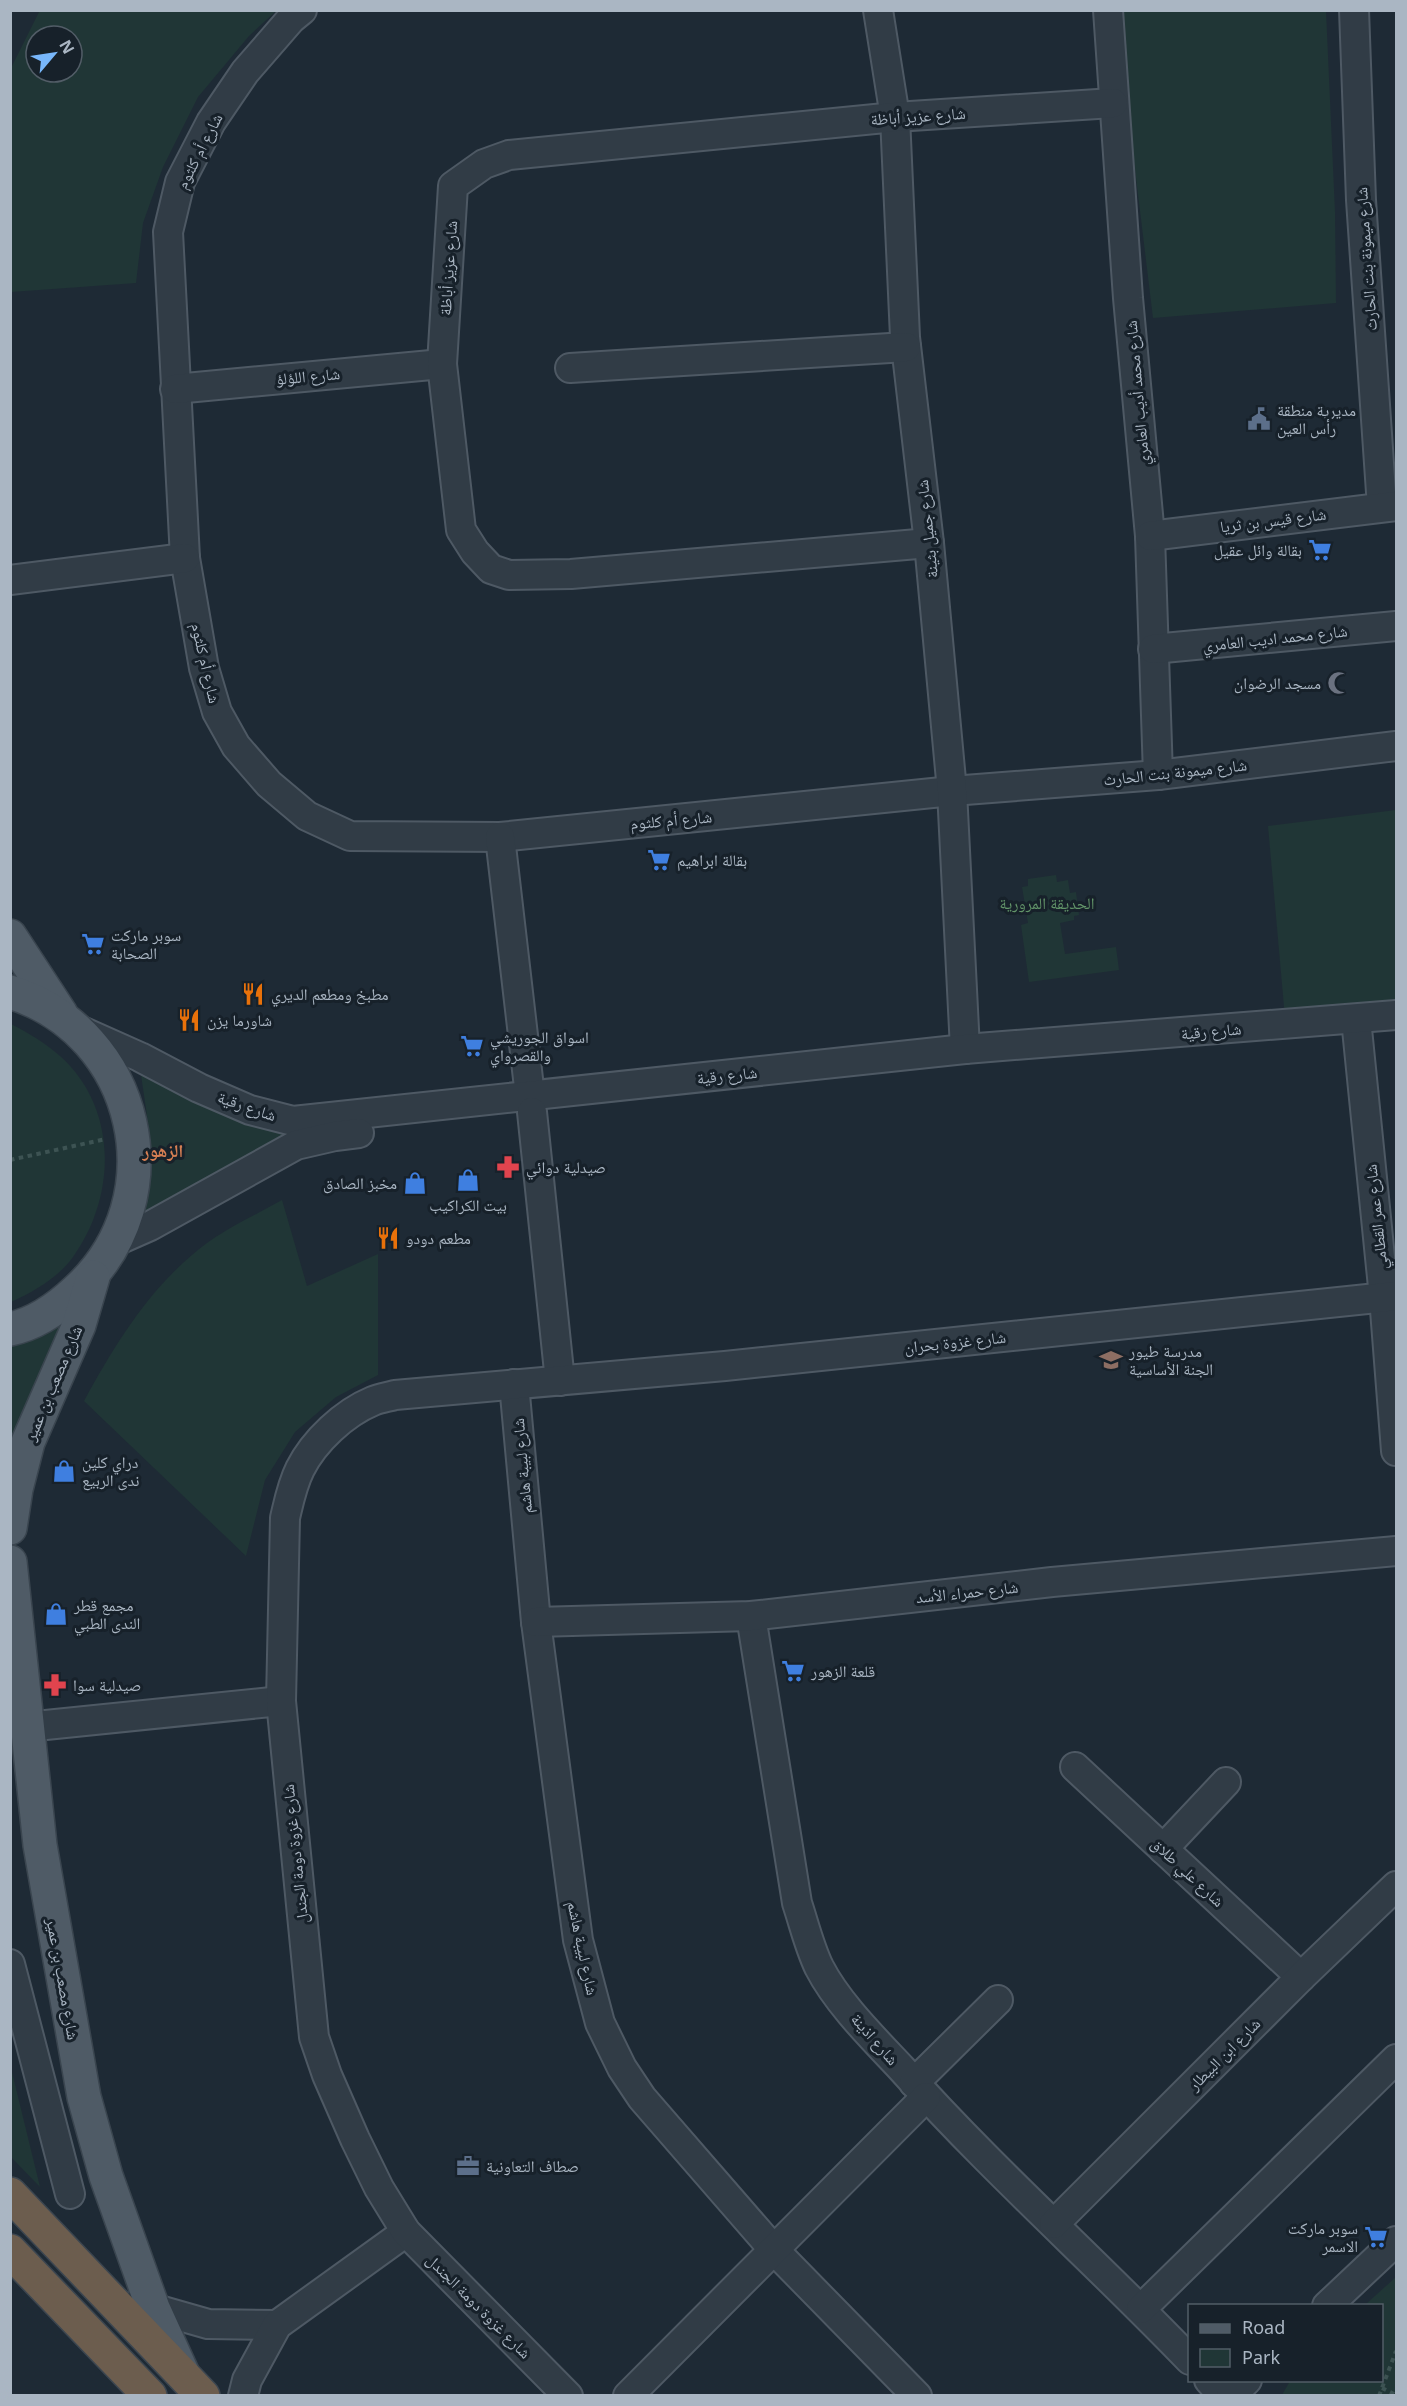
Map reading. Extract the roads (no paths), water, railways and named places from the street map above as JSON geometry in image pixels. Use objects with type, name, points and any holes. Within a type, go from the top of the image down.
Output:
[{"type":"highway","name":"شارع مصعب بن عمير","points":[[10,2194],[194,2387]]},
{"type":"highway","points":[[10,2251],[150,2396]]},
{"type":"main road","points":[[10,936],[71,1024],[103,1058],[121,1092],[113,1134],[135,1167],[130,1205],[116,1241],[94,1275],[60,1306],[18,1328],[10,1329]]},
{"type":"main road","points":[[10,992],[28,997],[71,1024]]},
{"type":"main road","name":"شارع مصعب بن عمير","points":[[10,1528],[15,1489],[28,1442],[79,1325],[94,1275]]},
{"type":"main road","name":"شارع مصعب بن عمير","points":[[10,1562],[26,1727],[42,1856],[84,2097],[106,2176],[153,2308],[194,2387]]},
{"type":"street","name":"شارع أم كلثوم","points":[[302,10],[291,19],[245,72],[212,123],[180,182],[168,231],[185,558],[204,668],[217,712],[236,746],[269,784],[307,816],[350,836],[500,837],[952,791]]},
{"type":"street","name":"شارع جميل بثينة","points":[[878,10],[895,117],[906,347],[929,543],[952,791],[965,1049]]},
{"type":"street","name":"شارع محمد أديب العامري","points":[[1108,10],[1113,103],[1150,536],[1158,775]]},
{"type":"street","name":"شارع ميمونة بنت الحارث","points":[[1354,10],[1361,200],[1389,506]]},
{"type":"street","name":"شارع عزيز أباظة","points":[[929,543],[571,574],[509,575],[491,569],[475,552],[461,530],[442,364],[453,186],[484,164],[509,155],[895,117],[1113,103]]},
{"type":"street","points":[[570,368],[906,347]]},
{"type":"street","name":"شارع اللؤلؤ","points":[[175,389],[442,364]]},
{"type":"street","name":"شارع قيس بن ثريا","points":[[1150,536],[1389,506]]},
{"type":"street","points":[[10,580],[185,558]]},
{"type":"street","name":"شارع محمد اديب العامري","points":[[1153,650],[1396,626]]},
{"type":"street","name":"شارع ميمونة بنت الحارث","points":[[952,791],[1158,775],[1396,746]]},
{"type":"street","points":[[500,837],[560,1381]]},
{"type":"street","name":"شارع رقية","points":[[71,1024],[250,1110],[293,1121],[531,1104],[964,1066],[1356,1026],[1396,1015]]},
{"type":"street","name":"شارع رقية","points":[[116,1241],[159,1221],[296,1145],[335,1136],[531,1104],[965,1049],[1356,1026],[1396,1030]]},
{"type":"street","name":"شارع عمر القطامي","points":[[1356,1026],[1390,1296],[1396,1451]]},
{"type":"street","name":"شارع غزوة بحران","points":[[514,1384],[1390,1296]]},
{"type":"street","name":"شارع لبيبة هاشم","points":[[514,1384],[536,1622],[578,1940],[600,2023],[622,2068],[642,2098],[774,2250],[917,2396]]},
{"type":"street","name":"شارع غزوة دومة الجندل","points":[[514,1384],[395,1395],[373,1401],[348,1416],[310,1453],[300,1469],[285,1518],[281,1701],[314,2037],[327,2075],[379,2188],[406,2232],[568,2396]]},
{"type":"street","name":"شارع حمراء الأسد","points":[[536,1622],[751,1616],[1052,1582],[1396,1551]]},
{"type":"street","name":"شارع اذينة","points":[[751,1616],[797,1903],[809,1943],[820,1968],[861,2024],[920,2090],[1188,2358]]},
{"type":"street","points":[[26,1727],[281,1701]]},
{"type":"street","name":"شارع علي طلاق","points":[[1075,1767],[1301,1977]]},
{"type":"street","points":[[1163,1849],[1226,1782]]},
{"type":"street","name":"شارع ابن البيطار","points":[[1054,2224],[1301,1977],[1396,1886]]},
{"type":"street","points":[[10,1964],[70,2194]]},
{"type":"street","points":[[628,2396],[774,2250],[920,2090],[998,2000]]},
{"type":"street","points":[[1141,2309],[1396,2059]]},
{"type":"street","points":[[243,2396],[247,2380],[277,2325],[406,2232]]},
{"type":"street","points":[[1329,2304],[1396,2241]]},
{"type":"street","points":[[108,2295],[208,2324],[277,2325]]},
{"type":"street","points":[[1211,2382],[1223,2396]]},
{"type":"street","points":[[1231,2396],[1245,2382]]},
{"type":"place","name":"مديرية منطقة رأس العين","points":[[1259,419]]},
{"type":"place","name":"بقالة وائل عقيل","points":[[1320,550]]},
{"type":"place","name":"مسجد الرضوان","points":[[1339,683]]},
{"type":"place","name":"بقالة ابراهيم","points":[[659,860]]},
{"type":"place","name":"سوبر ماركت الصحابة","points":[[93,944]]},
{"type":"place","name":"مطبخ ومطعم الديري","points":[[253,994]]},
{"type":"place","name":"شاورما يزن","points":[[189,1020]]},
{"type":"place","name":"اسواق الجوريشي والقصرواي","points":[[472,1046]]},
{"type":"place","name":"صيدلية دوائي","points":[[508,1167]]},
{"type":"place","name":"بيت الكراكيب","points":[[468,1180]]},
{"type":"place","name":"مخبز الصادق","points":[[415,1183]]},
{"type":"place","name":"مطعم دودو","points":[[388,1238]]},
{"type":"place","name":"مدرسة طيور الجنة الأساسية","points":[[1111,1360]]},
{"type":"place","name":"دراي كلين ندى الربيع","points":[[64,1471]]},
{"type":"place","name":"مجمع قطر الندى الطبي","points":[[56,1614]]},
{"type":"place","name":"قلعة الزهور","points":[[793,1671]]},
{"type":"place","name":"صيدلية سوا","points":[[55,1685]]},
{"type":"place","name":"صطاف التعاونية","points":[[468,2166]]},
{"type":"place","name":"سوبر ماركت الاسمر","points":[[1376,2237]]},
{"type":"district","name":"الزهور","points":[[163,1150]]},
{"type":"park label","name":"الحديقة المرورية","points":[[1047,903]]}]
